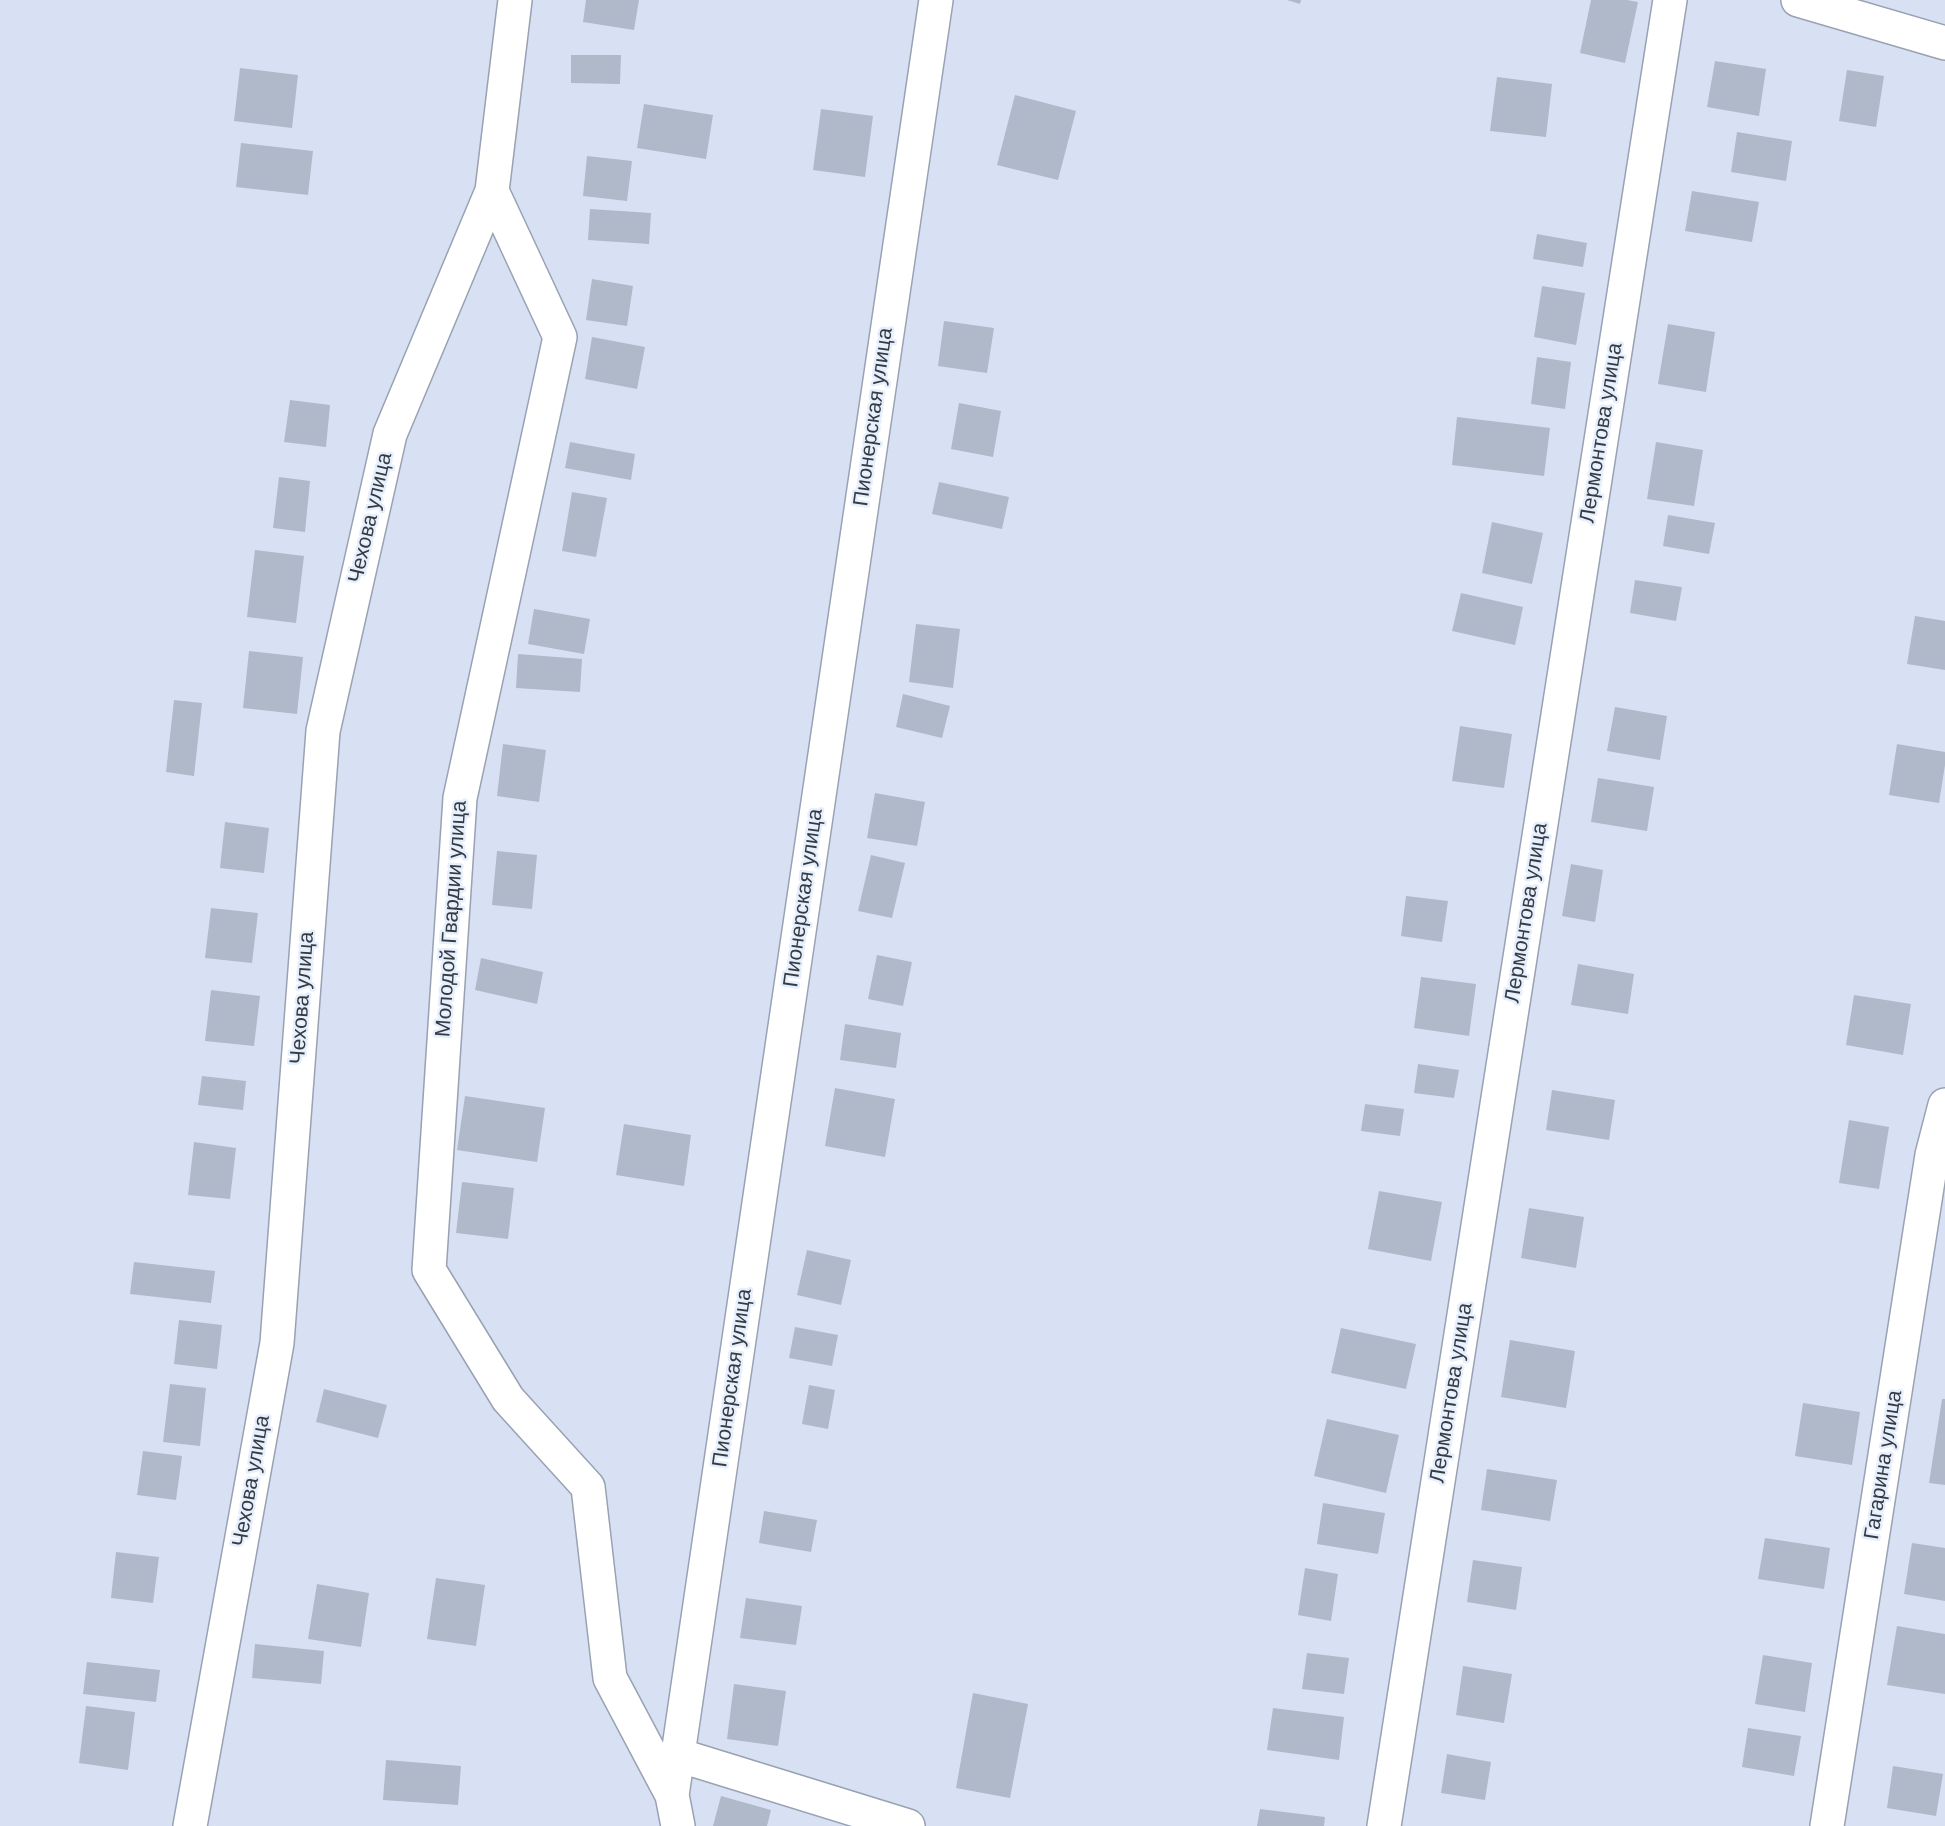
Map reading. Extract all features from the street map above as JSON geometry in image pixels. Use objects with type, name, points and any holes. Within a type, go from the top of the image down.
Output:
[{"type":"street","points":[[492,190],[515,0]]},
{"type":"street","name":"Пионерская улица","points":[[675,1811],[678,1755],[936,0]]},
{"type":"street","name":"Лермонтова улица","points":[[1384,1826],[1670,0]]},
{"type":"street","points":[[1798,0],[1945,43]]},
{"type":"street","name":"Молодой Гвардии улица","points":[[492,190],[560,337],[460,798],[429,1270],[508,1399],[588,1487],[610,1678],[675,1811]]},
{"type":"street","name":"Чехова улица","points":[[190,1826],[277,1343],[323,731],[390,434],[492,190]]},
{"type":"street","name":"Гагарина улица","points":[[1827,1826],[1932,1155],[1945,1105]]},
{"type":"street","points":[[678,1755],[908,1826]]},
{"type":"building","points":[[586,0],[639,0],[634,30],[583,22]]},
{"type":"building","points":[[1287,0],[1301,0],[1300,4]]},
{"type":"building","points":[[1591,0],[1638,2],[1625,63],[1580,53]]},
{"type":"building","points":[[571,55],[621,55],[620,84],[571,83]]},
{"type":"building","points":[[1715,61],[1766,69],[1759,116],[1707,107]]},
{"type":"building","points":[[240,68],[298,75],[292,128],[234,121]]},
{"type":"building","points":[[1847,70],[1884,76],[1876,127],[1839,121]]},
{"type":"building","points":[[1497,77],[1552,84],[1546,137],[1490,131]]},
{"type":"building","points":[[1015,95],[1076,111],[1058,180],[997,165]]},
{"type":"building","points":[[644,104],[713,115],[706,159],[637,148]]},
{"type":"building","points":[[821,109],[873,116],[865,177],[813,170]]},
{"type":"building","points":[[1737,132],[1792,141],[1786,181],[1731,172]]},
{"type":"building","points":[[241,143],[313,151],[308,195],[236,187]]},
{"type":"building","points":[[587,156],[632,161],[627,201],[583,196]]},
{"type":"building","points":[[1692,191],[1759,202],[1752,242],[1685,231]]},
{"type":"building","points":[[590,209],[651,213],[649,244],[588,240]]},
{"type":"building","points":[[1537,234],[1587,243],[1583,267],[1533,259]]},
{"type":"building","points":[[592,279],[633,286],[627,326],[586,320]]},
{"type":"building","points":[[1542,286],[1585,293],[1576,345],[1534,337]]},
{"type":"building","points":[[944,321],[994,328],[987,373],[938,366]]},
{"type":"building","points":[[1668,324],[1715,332],[1706,392],[1658,384]]},
{"type":"building","points":[[592,337],[645,347],[637,389],[585,379]]},
{"type":"building","points":[[1537,357],[1571,362],[1565,409],[1531,404]]},
{"type":"building","points":[[290,400],[330,405],[326,447],[284,442]]},
{"type":"building","points":[[959,403],[1001,411],[993,457],[951,449]]},
{"type":"building","points":[[1457,417],[1550,428],[1544,476],[1452,465]]},
{"type":"building","points":[[570,442],[635,454],[631,480],[565,468]]},
{"type":"building","points":[[1656,442],[1703,450],[1694,506],[1647,499]]},
{"type":"building","points":[[279,477],[310,481],[305,532],[273,528]]},
{"type":"building","points":[[939,482],[1009,497],[1002,529],[932,514]]},
{"type":"building","points":[[572,492],[607,498],[596,557],[562,551]]},
{"type":"building","points":[[1668,515],[1715,523],[1709,554],[1663,546]]},
{"type":"building","points":[[1492,522],[1543,533],[1532,584],[1482,573]]},
{"type":"building","points":[[255,550],[304,556],[296,623],[247,617]]},
{"type":"building","points":[[1635,580],[1682,587],[1676,621],[1630,613]]},
{"type":"building","points":[[1461,593],[1523,607],[1515,645],[1452,631]]},
{"type":"building","points":[[534,609],[590,619],[584,654],[528,644]]},
{"type":"building","points":[[1915,616],[1945,621],[1945,670],[1907,664]]},
{"type":"building","points":[[916,624],[960,629],[953,688],[909,682]]},
{"type":"building","points":[[249,651],[303,657],[297,714],[243,708]]},
{"type":"building","points":[[518,654],[582,659],[580,692],[516,688]]},
{"type":"building","points":[[903,694],[950,706],[942,738],[896,727]]},
{"type":"building","points":[[174,700],[202,703],[194,776],[166,772]]},
{"type":"building","points":[[1615,707],[1667,716],[1660,760],[1607,751]]},
{"type":"building","points":[[1460,726],[1512,734],[1504,788],[1452,781]]},
{"type":"building","points":[[503,744],[546,750],[539,802],[497,796]]},
{"type":"building","points":[[1897,744],[1945,752],[1939,803],[1889,795]]},
{"type":"building","points":[[1598,778],[1654,787],[1647,831],[1591,822]]},
{"type":"building","points":[[875,793],[925,802],[917,846],[867,838]]},
{"type":"building","points":[[225,822],[269,828],[264,873],[220,868]]},
{"type":"building","points":[[497,851],[537,855],[532,909],[492,905]]},
{"type":"building","points":[[871,855],[905,863],[892,918],[858,911]]},
{"type":"building","points":[[1571,864],[1603,870],[1595,922],[1562,916]]},
{"type":"building","points":[[1406,896],[1448,901],[1442,942],[1401,936]]},
{"type":"building","points":[[211,908],[258,913],[252,963],[205,958]]},
{"type":"building","points":[[877,955],[912,962],[903,1006],[868,999]]},
{"type":"building","points":[[481,958],[543,972],[537,1004],[475,990]]},
{"type":"building","points":[[1578,964],[1634,974],[1628,1014],[1571,1005]]},
{"type":"building","points":[[1421,977],[1476,984],[1469,1036],[1414,1028]]},
{"type":"building","points":[[211,990],[260,996],[254,1046],[205,1041]]},
{"type":"building","points":[[1854,995],[1911,1004],[1903,1055],[1846,1045]]},
{"type":"building","points":[[845,1024],[901,1033],[896,1068],[840,1060]]},
{"type":"building","points":[[1418,1064],[1459,1070],[1454,1098],[1414,1093]]},
{"type":"building","points":[[202,1076],[246,1081],[243,1110],[198,1105]]},
{"type":"building","points":[[835,1088],[895,1099],[885,1157],[825,1146]]},
{"type":"building","points":[[1552,1090],[1615,1100],[1609,1140],[1546,1130]]},
{"type":"building","points":[[465,1096],[545,1108],[537,1162],[457,1150]]},
{"type":"building","points":[[1365,1104],[1404,1109],[1400,1136],[1361,1131]]},
{"type":"building","points":[[1849,1120],[1889,1127],[1879,1189],[1839,1183]]},
{"type":"building","points":[[624,1124],[691,1135],[684,1186],[616,1175]]},
{"type":"building","points":[[194,1142],[236,1148],[230,1199],[188,1195]]},
{"type":"building","points":[[462,1182],[514,1188],[508,1239],[456,1233]]},
{"type":"building","points":[[1379,1191],[1442,1202],[1431,1261],[1368,1249]]},
{"type":"building","points":[[1529,1208],[1584,1217],[1576,1268],[1521,1258]]},
{"type":"building","points":[[807,1250],[851,1260],[841,1305],[797,1295]]},
{"type":"building","points":[[134,1262],[215,1271],[211,1303],[130,1294]]},
{"type":"building","points":[[179,1320],[222,1325],[217,1369],[174,1364]]},
{"type":"building","points":[[795,1327],[838,1335],[832,1366],[789,1358]]},
{"type":"building","points":[[1341,1328],[1416,1344],[1406,1389],[1331,1373]]},
{"type":"building","points":[[1510,1340],[1575,1351],[1566,1408],[1501,1397]]},
{"type":"building","points":[[170,1384],[206,1388],[200,1446],[163,1442]]},
{"type":"building","points":[[809,1385],[835,1390],[828,1429],[802,1424]]},
{"type":"building","points":[[324,1389],[387,1405],[378,1438],[316,1422]]},
{"type":"building","points":[[1942,1399],[1945,1399],[1945,1485],[1929,1483]]},
{"type":"building","points":[[1803,1403],[1860,1412],[1852,1465],[1795,1456]]},
{"type":"building","points":[[1327,1419],[1399,1435],[1386,1493],[1314,1476]]},
{"type":"building","points":[[143,1451],[182,1456],[176,1500],[137,1495]]},
{"type":"building","points":[[1487,1469],[1557,1480],[1550,1521],[1481,1510]]},
{"type":"building","points":[[1323,1503],[1385,1513],[1378,1554],[1317,1544]]},
{"type":"building","points":[[764,1511],[817,1520],[811,1552],[759,1543]]},
{"type":"building","points":[[1765,1538],[1830,1548],[1824,1589],[1758,1579]]},
{"type":"building","points":[[1912,1543],[1945,1548],[1945,1601],[1904,1594]]},
{"type":"building","points":[[116,1552],[159,1557],[153,1603],[111,1598]]},
{"type":"building","points":[[1473,1560],[1522,1567],[1516,1610],[1467,1602]]},
{"type":"building","points":[[1305,1568],[1338,1574],[1331,1621],[1298,1615]]},
{"type":"building","points":[[436,1578],[485,1585],[476,1646],[427,1639]]},
{"type":"building","points":[[317,1584],[369,1593],[361,1647],[308,1639]]},
{"type":"building","points":[[746,1598],[802,1606],[796,1645],[740,1638]]},
{"type":"building","points":[[1897,1626],[1945,1634],[1945,1694],[1887,1685]]},
{"type":"building","points":[[255,1644],[324,1651],[321,1684],[252,1678]]},
{"type":"building","points":[[1307,1653],[1349,1658],[1344,1694],[1302,1689]]},
{"type":"building","points":[[1763,1655],[1812,1663],[1805,1712],[1755,1704]]},
{"type":"building","points":[[87,1662],[160,1670],[156,1702],[83,1694]]},
{"type":"building","points":[[1463,1666],[1512,1674],[1504,1723],[1456,1715]]},
{"type":"building","points":[[734,1684],[786,1691],[778,1746],[727,1739]]},
{"type":"building","points":[[973,1693],[1028,1704],[1010,1798],[956,1788]]},
{"type":"building","points":[[86,1706],[135,1712],[128,1770],[79,1763]]},
{"type":"building","points":[[1273,1708],[1344,1717],[1339,1760],[1267,1750]]},
{"type":"building","points":[[1748,1728],[1801,1736],[1794,1776],[1742,1767]]},
{"type":"building","points":[[1447,1754],[1491,1762],[1485,1800],[1441,1793]]},
{"type":"building","points":[[386,1760],[461,1766],[458,1805],[383,1800]]},
{"type":"building","points":[[1893,1766],[1943,1774],[1936,1816],[1887,1808]]},
{"type":"building","points":[[721,1796],[771,1810],[767,1826],[713,1826]]},
{"type":"building","points":[[1260,1809],[1325,1817],[1324,1826],[1257,1826]]}]
